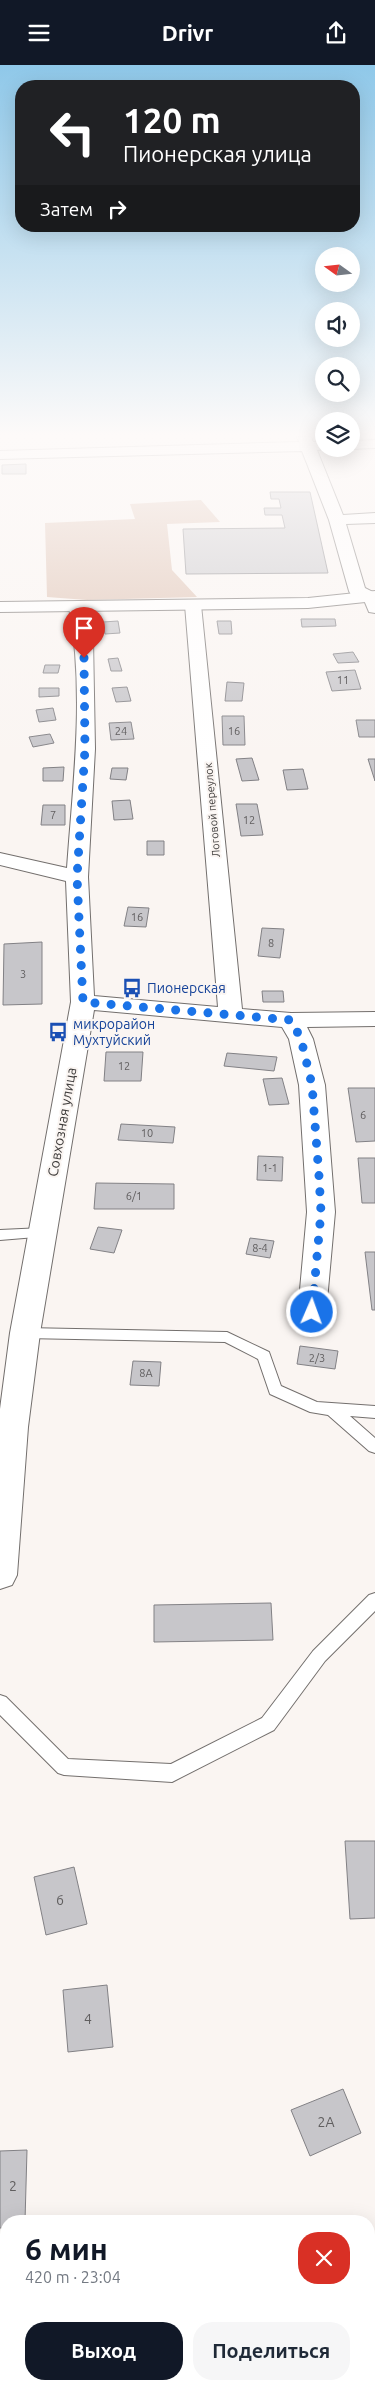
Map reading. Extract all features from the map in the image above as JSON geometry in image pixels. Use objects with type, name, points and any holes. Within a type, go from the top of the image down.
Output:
[{"type":"street","points":[[344,546],[356,591],[374,601]]},
{"type":"street","points":[[0,607],[374,601]]},
{"type":"street","name":"Логовой переулок","points":[[192,605],[231,1015]]},
{"type":"street","name":"Совхозная улица","points":[[0,1575],[6,1427],[25,1333],[83,1002],[77,877],[85,749],[84,639],[78,607]]},
{"type":"street","points":[[0,859],[77,877]]},
{"type":"street","points":[[83,1002],[291,1020],[375,1019]]},
{"type":"street","points":[[291,1020],[301,1039],[312,1085],[321,1212],[312,1312]]},
{"type":"lane","points":[[0,1235],[43,1233]]},
{"type":"lane","points":[[25,1333],[227,1337],[264,1356],[276,1390],[315,1408],[375,1412]]},
{"type":"lane","points":[[332,1409],[375,1447]]},
{"type":"lane","points":[[0,1703],[64,1767],[172,1773],[268,1724],[319,1656],[375,1600]]},
{"type":"shaded area","points":[[46,546],[169,546],[172,570],[197,597],[87,600],[47,597]]},
{"type":"building","points":[[184,546],[322,546],[328,573],[186,574]]},
{"type":"building","points":[[301,619],[335,619],[336,626],[302,627]]},
{"type":"building","points":[[118,621],[120,633],[105,634],[103,622]]},
{"type":"building","points":[[217,621],[231,621],[232,634],[219,634]]},
{"type":"building","points":[[353,652],[359,662],[338,663],[333,654]]},
{"type":"building","points":[[118,658],[122,671],[111,671],[108,659]]},
{"type":"building","points":[[45,665],[60,665],[58,673],[43,673]]},
{"type":"building","points":[[355,670],[361,689],[332,691],[326,672]]},
{"type":"building","points":[[227,682],[244,683],[242,701],[225,701]]},
{"type":"building","points":[[127,687],[131,701],[116,702],[112,688]]},
{"type":"building","points":[[39,688],[59,688],[59,696],[39,697]]},
{"type":"building","points":[[53,708],[56,720],[39,722],[36,710]]},
{"type":"building","points":[[222,716],[244,716],[245,745],[223,745]]},
{"type":"building","points":[[356,720],[375,720],[375,737],[359,737]]},
{"type":"building","points":[[131,722],[134,739],[111,740],[109,723]]},
{"type":"building","points":[[50,734],[54,743],[33,747],[29,737]]},
{"type":"building","points":[[252,758],[259,780],[242,781],[236,759]]},
{"type":"building","points":[[368,759],[375,759],[375,781]]},
{"type":"building","points":[[64,767],[63,781],[43,781],[43,768]]},
{"type":"building","points":[[112,768],[128,768],[126,780],[110,779]]},
{"type":"building","points":[[303,769],[308,789],[287,790],[283,770]]},
{"type":"building","points":[[130,800],[133,819],[114,820],[112,801]]},
{"type":"building","points":[[236,804],[257,804],[263,835],[241,836]]},
{"type":"building","points":[[43,805],[65,805],[65,825],[41,825]]},
{"type":"building","points":[[147,841],[164,841],[164,855],[147,855]]},
{"type":"building","points":[[128,907],[149,908],[146,927],[124,926]]},
{"type":"building","points":[[262,928],[284,929],[280,958],[258,956]]},
{"type":"building","points":[[42,942],[42,1004],[3,1005],[4,944]]},
{"type":"building","points":[[262,991],[283,991],[284,1002],[263,1002]]},
{"type":"building","points":[[106,1052],[143,1052],[141,1081],[104,1081]]},
{"type":"building","points":[[227,1053],[277,1057],[274,1071],[224,1066]]},
{"type":"building","points":[[282,1078],[289,1104],[269,1105],[263,1079]]},
{"type":"building","points":[[348,1088],[375,1088],[375,1141],[356,1142]]},
{"type":"building","points":[[121,1124],[175,1127],[173,1143],[118,1140]]},
{"type":"building","points":[[258,1156],[283,1157],[282,1181],[257,1180]]},
{"type":"building","points":[[358,1158],[375,1158],[375,1203],[362,1203]]},
{"type":"building","points":[[96,1183],[174,1184],[174,1209],[94,1209]]},
{"type":"building","points":[[98,1227],[122,1230],[114,1253],[90,1249]]},
{"type":"building","points":[[250,1238],[274,1241],[270,1258],[246,1254]]},
{"type":"building","points":[[365,1252],[375,1252],[375,1310],[372,1310]]},
{"type":"building","points":[[300,1346],[338,1351],[335,1369],[297,1364]]},
{"type":"building","points":[[133,1361],[161,1362],[159,1386],[130,1385]]},
{"type":"building","points":[[271,1603],[273,1640],[154,1642],[154,1605]]},
{"type":"building","points":[[345,1841],[375,1841],[375,1918],[350,1919]]},
{"type":"building","points":[[74,1867],[87,1924],[46,1935],[34,1877]]},
{"type":"building","points":[[107,1985],[113,2047],[68,2052],[63,1990]]},
{"type":"building","points":[[343,2089],[361,2133],[310,2156],[291,2110]]},
{"type":"building","points":[[27,2150],[25,2215],[0,2215],[0,2151]]},
{"type":"place","name":"Пионерская","points":[[132,988]]},
{"type":"place","name":"микрорайон Мухтуйский","points":[[58,1032]]},
{"type":"route","points":[[84,658],[85,749],[77,877],[83,1002],[291,1020],[301,1039],[312,1085],[319,1176],[321,1212],[312,1292],[312,1312]]}]
